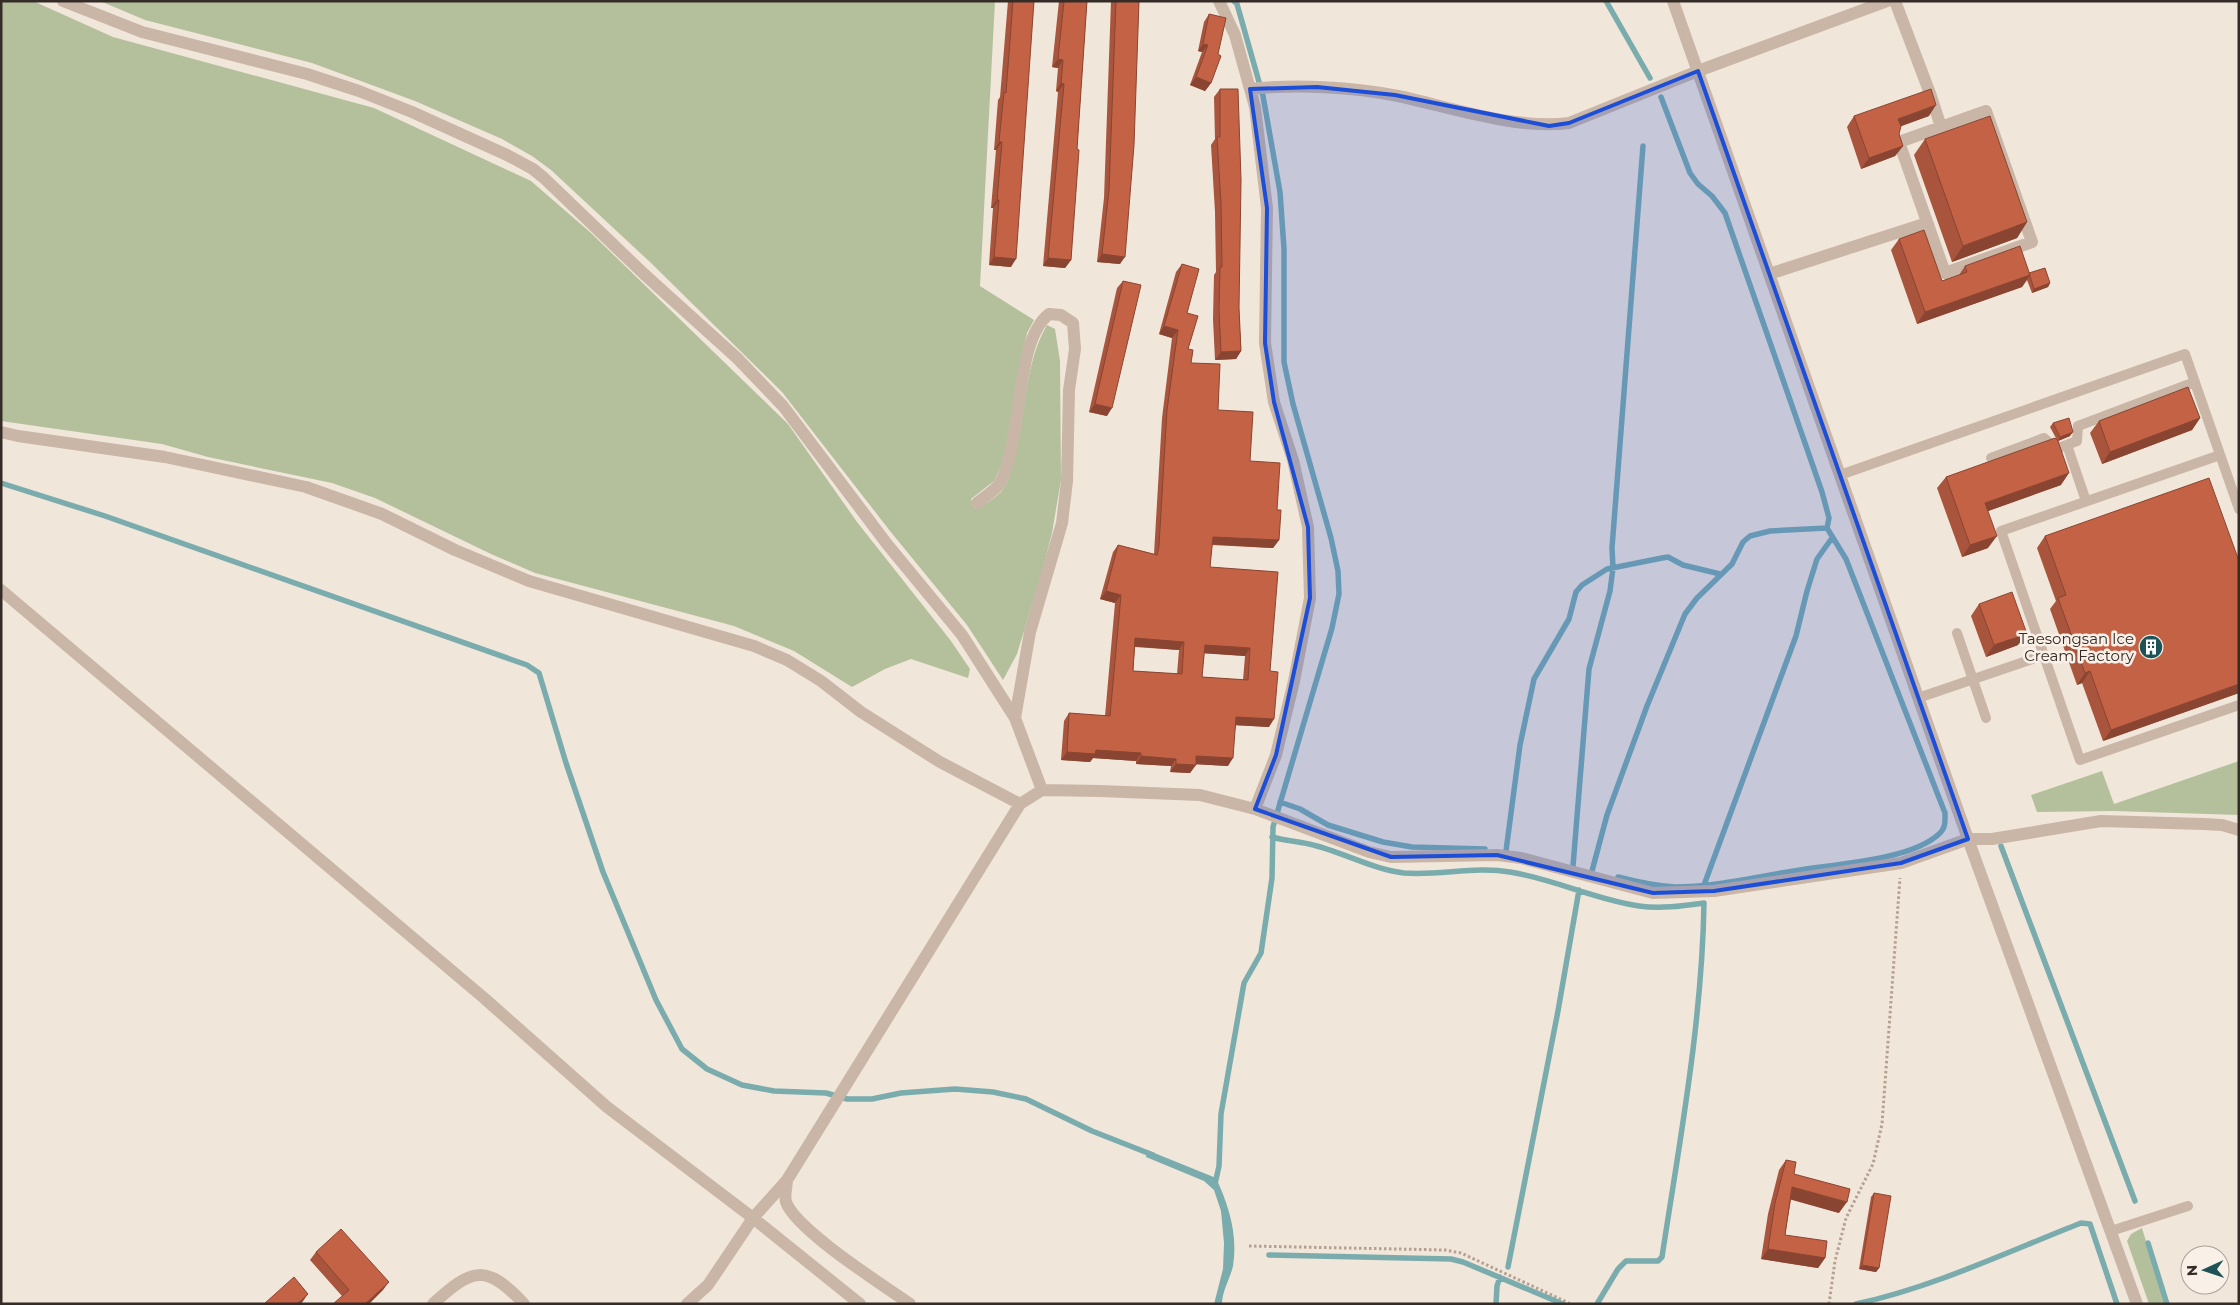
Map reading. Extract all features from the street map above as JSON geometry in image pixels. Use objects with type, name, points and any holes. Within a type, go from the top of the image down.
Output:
[{"type":"street","points":[[62,1],[142,32],[307,74],[359,92],[412,112],[533,169],[737,358],[783,406],[887,544],[962,635],[1015,718],[1042,790]]},
{"type":"street","points":[[1219,1],[1235,35],[1252,89],[1266,208],[1265,343],[1274,402],[1293,460],[1308,527],[1310,598],[1294,681],[1261,811]]},
{"type":"street","points":[[1673,1],[1968,839],[2137,1304]]},
{"type":"street","points":[[1252,89],[1268,87],[1317,87],[1395,95],[1482,115],[1549,126],[1569,123],[1698,71],[1887,1]]},
{"type":"street","points":[[1895,1],[1932,96],[1941,127]]},
{"type":"street","points":[[1986,111],[2032,242],[1945,273],[1927,223],[1899,142],[1986,111]]},
{"type":"street","points":[[1769,274],[1927,223]]},
{"type":"street","points":[[977,503],[999,485],[1008,464],[1024,372],[1033,336],[1041,320],[1049,314],[1062,314],[1073,323],[1075,332],[1075,349],[1069,390],[1067,481],[1062,523],[1030,632],[1015,718]]},
{"type":"street","points":[[1,432],[165,456],[306,487],[382,514],[455,550],[529,581],[754,646],[786,660],[821,681],[861,712],[940,762],[1020,804]]},
{"type":"street","points":[[1,590],[484,998],[606,1107],[753,1218],[860,1304]]},
{"type":"street","points":[[687,1304],[708,1285],[753,1218],[787,1180],[1020,804],[1042,790],[1100,790],[1200,795],[1261,811],[1369,852],[1391,857],[1497,855],[1521,858],[1653,894],[1714,890],[1901,863],[1968,839],[1992,839],[2101,821],[2222,825],[2239,830]]},
{"type":"street","points":[[787,1180],[786,1201],[796,1216],[827,1245],[910,1304]]},
{"type":"street","points":[[433,1304],[466,1278],[482,1274],[497,1279],[524,1304]]},
{"type":"lane","points":[[1840,474],[2185,354],[2239,509]]},
{"type":"lane","points":[[1991,458],[2044,438],[2056,449],[2067,445],[2076,441],[2078,426],[2195,382]]},
{"type":"lane","points":[[2067,445],[2086,502]]},
{"type":"lane","points":[[2220,455],[2001,531],[2080,760],[2239,705]]},
{"type":"lane","points":[[1957,633],[1986,718]]},
{"type":"lane","points":[[1918,698],[2044,655]]},
{"type":"lane","points":[[2110,1231],[2188,1206]]},
{"type":"path","points":[[1829,1304],[1846,1218],[1873,1164],[1882,1124],[1901,863]]},
{"type":"path","points":[[1249,1246],[1461,1253],[1571,1304]]},
{"type":"highlighted area","points":[[1698,71],[1968,839],[1901,863],[1714,891],[1653,893],[1497,855],[1391,857],[1255,809],[1276,755],[1310,598],[1308,527],[1274,402],[1265,343],[1267,208],[1250,89],[1317,87],[1395,95],[1549,126],[1569,123]]},
{"type":"green space","points":[[1,1],[33,1],[113,37],[374,108],[531,181],[591,233],[788,424],[857,522],[951,641],[970,669],[968,678],[911,659],[885,669],[852,687],[794,651],[734,626],[535,573],[375,498],[332,483],[208,457],[162,444],[1,421]]},
{"type":"green space","points":[[100,1],[995,1],[980,286],[1034,320],[1027,333],[1020,365],[1004,460],[994,481],[971,499],[975,509],[998,495],[1008,478],[1017,447],[1033,358],[1047,325],[1055,329],[1060,361],[1061,480],[1052,533],[1017,654],[1003,680],[967,625],[890,531],[782,392],[651,263],[551,170],[532,156],[502,139],[415,101],[312,63],[145,20]]},
{"type":"green space","points":[[2239,761],[2239,815],[2114,811],[2037,812],[2031,795],[2102,771],[2114,804]]},
{"type":"green space","points":[[2142,1228],[2165,1304],[2149,1304],[2127,1241],[2131,1234]]},
{"type":"water","points":[[1147,1150],[1216,1178],[1225,1199],[1234,1243],[1233,1266],[1223,1294],[1222,1304],[1214,1304],[1223,1269],[1224,1243],[1221,1211],[1214,1190],[1204,1181],[1146,1157]]},
{"type":"building","points":[[1013,1],[1034,1],[1016,259],[994,257],[1002,142],[999,142],[1004,92],[1006,93]]},
{"type":"building","points":[[1064,1],[1087,1],[1071,260],[1048,258],[1064,84],[1061,83],[1063,60],[1058,59]]},
{"type":"building","points":[[1116,1],[1139,1],[1134,145],[1125,257],[1102,254],[1109,190]]},
{"type":"building","points":[[1209,14],[1226,18],[1218,54],[1221,56],[1211,83],[1196,77],[1208,45],[1203,44]]},
{"type":"building","points":[[1220,89],[1238,89],[1241,180],[1239,308],[1241,351],[1221,352],[1219,311],[1220,267],[1222,267],[1221,204],[1217,137],[1220,137]]},
{"type":"building","points":[[1931,89],[1936,105],[1898,119],[1901,126],[1899,134],[1903,146],[1869,158],[1854,116]]},
{"type":"building","points":[[1990,116],[2027,222],[1963,246],[1925,139]]},
{"type":"building","points":[[1924,230],[1942,281],[1967,272],[1965,266],[2020,246],[2030,275],[1925,312],[1899,239]]},
{"type":"building","points":[[1182,264],[1199,269],[1187,313],[1198,316],[1188,349],[1193,350],[1191,363],[1220,364],[1218,410],[1253,412],[1250,461],[1280,463],[1277,510],[1281,510],[1279,540],[1213,537],[1210,567],[1278,572],[1270,671],[1278,672],[1274,719],[1236,717],[1233,758],[1196,756],[1196,765],[1176,764],[1176,759],[1141,756],[1141,753],[1096,750],[1095,754],[1067,752],[1069,713],[1110,716],[1121,595],[1106,591],[1118,545],[1157,555],[1167,410],[1178,330],[1164,326]],"holes":[[[1135,638],[1184,642],[1182,674],[1133,671]],[[1205,645],[1250,648],[1248,680],[1202,677]]]},
{"type":"building","points":[[2045,268],[2050,283],[2034,289],[2029,273]]},
{"type":"building","points":[[1123,281],[1141,285],[1112,408],[1095,404]]},
{"type":"building","points":[[2188,387],[2200,418],[2110,452],[2099,421]]},
{"type":"building","points":[[2069,418],[2073,432],[2060,437],[2053,423]]},
{"type":"building","points":[[2055,438],[2058,441],[2069,473],[1985,503],[1997,536],[1970,545],[1946,477]]},
{"type":"building","name":"Taesongsan Ice Cream Factory","points":[[2209,478],[2239,561],[2239,684],[2111,730],[2090,671],[2085,673],[2058,598],[2066,595],[2045,536]]},
{"type":"building","points":[[2012,592],[2027,634],[1994,645],[1979,604]]},
{"type":"building","points":[[1786,1160],[1796,1162],[1794,1174],[1850,1189],[1847,1202],[1792,1187],[1785,1235],[1827,1241],[1825,1258],[1768,1249],[1775,1203]]},
{"type":"building","points":[[1874,1193],[1891,1196],[1879,1268],[1862,1265]]},
{"type":"building","points":[[341,1229],[389,1282],[365,1304],[333,1304],[349,1290],[316,1252]]},
{"type":"building","points":[[294,1277],[308,1294],[297,1304],[264,1304]]},
{"type":"waterway","points":[[1215,1184],[1219,1166],[1221,1114],[1244,983],[1261,953],[1272,878],[1273,827],[1332,628],[1339,594],[1338,571],[1331,538],[1293,404],[1284,362],[1284,249],[1280,192],[1263,96],[1237,4],[1234,1]]},
{"type":"waterway","points":[[1606,1],[1650,78]]},
{"type":"waterway","points":[[1618,877],[1660,886],[1690,887],[1873,860],[1911,850],[1927,843],[1941,832],[1945,822],[1945,813],[1846,559],[1827,528],[1829,518],[1822,492],[1725,213],[1690,173],[1661,97]]},
{"type":"waterway","points":[[1573,866],[1589,669],[1610,591],[1613,568],[1612,548],[1643,146]]},
{"type":"waterway","points":[[1,483],[105,516],[527,665],[539,673],[566,763],[603,872],[656,1000],[682,1049],[707,1069],[742,1085],[774,1091],[826,1093],[847,1099],[872,1099],[901,1093],[955,1089],[993,1092],[1026,1099],[1092,1131],[1153,1155]]},
{"type":"waterway","points":[[1592,871],[1607,815],[1647,706],[1685,614],[1697,598],[1732,564],[1743,542],[1750,536],[1770,531],[1827,528]]},
{"type":"waterway","points":[[1704,885],[1796,636],[1817,559],[1832,538]]},
{"type":"waterway","points":[[1506,851],[1520,745],[1534,679],[1569,619],[1576,592],[1582,585],[1607,569],[1668,557],[1683,565],[1720,574]]},
{"type":"waterway","points":[[1280,802],[1300,809],[1328,825],[1383,842],[1412,847],[1485,849]]},
{"type":"waterway","points":[[1272,837],[1321,847],[1380,868],[1404,873],[1497,870],[1543,879],[1607,899],[1639,906],[1663,907],[1704,903],[1695,1036],[1662,1257],[1658,1261],[1626,1261],[1618,1269],[1597,1304]]},
{"type":"waterway","points":[[2001,846],[2135,1201]]},
{"type":"waterway","points":[[1508,1267],[1558,1011],[1579,890]]},
{"type":"waterway","points":[[1856,1304],[1942,1279],[2081,1223],[2090,1224],[2117,1304]]},
{"type":"waterway","points":[[2148,1243],[2167,1304]]},
{"type":"waterway","points":[[1269,1255],[1451,1259],[1463,1262],[1563,1304]]},
{"type":"waterway","points":[[1496,1304],[1497,1286],[1500,1277]]},
{"type":"place","name":"Taesongsan Ice Cream Factory","points":[[2151,647]]}]
